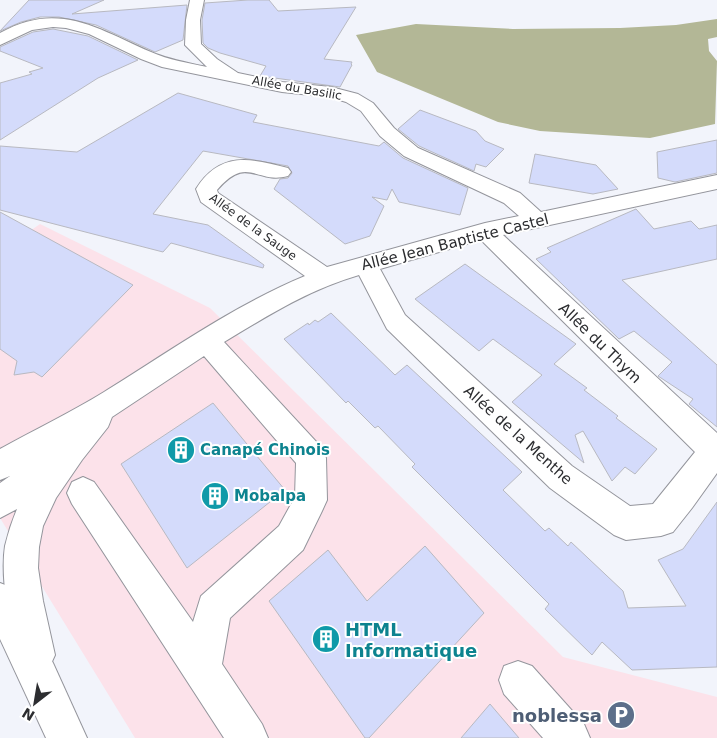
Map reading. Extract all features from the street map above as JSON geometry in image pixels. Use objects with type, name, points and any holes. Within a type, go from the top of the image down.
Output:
[{"type":"street","name":"Allée du Basilic","points":[[197,0],[193,20],[193,45],[211,62],[233,77],[282,87],[331,92],[352,98],[367,107],[387,132],[411,152],[512,198],[536,220]]},
{"type":"street","points":[[0,40],[20,29],[42,22],[63,22],[89,28],[132,50],[160,61],[233,77]]},
{"type":"street","points":[[0,24],[20,29]]},
{"type":"street","name":"Allée de la Sauge","points":[[281,172],[239,164],[219,173],[206,189],[209,197],[324,278]]},
{"type":"street","name":"Allée Jean Baptiste Castel","points":[[112,402],[206,340],[279,297],[324,278],[365,264],[485,231],[717,182]]},
{"type":"street","name":"Allée du Thym","points":[[485,231],[716,452]]},
{"type":"street","name":"Allée de la Menthe","points":[[365,264],[396,322],[561,477],[626,523],[660,520],[681,497],[716,452]]},
{"type":"street","points":[[202,668],[214,609],[291,538],[311,500],[311,458],[206,340]]},
{"type":"street","points":[[39,677],[20,567],[24,535],[35,504],[66,454],[112,402]]},
{"type":"street","points":[[0,465],[112,402]]},
{"type":"street","points":[[0,502],[66,454]]},
{"type":"street","points":[[83,494],[248,738]]},
{"type":"street","points":[[0,601],[39,677],[67,738]]},
{"type":"street","points":[[518,680],[570,738]]},
{"type":"shaded area","points":[[40,224],[210,308],[563,657],[717,697],[717,738],[135,738],[0,518],[0,252]]},
{"type":"green space","points":[[717,19],[717,37],[708,39],[709,51],[717,61],[715,124],[650,138],[540,131],[498,122],[377,72],[356,35],[416,24],[513,29],[620,28],[676,25]]},
{"type":"building","points":[[29,0],[104,0],[72,14],[187,5],[183,40],[155,52],[96,25],[59,17],[40,17],[21,22],[0,31]]},
{"type":"building","points":[[269,0],[278,11],[356,7],[324,59],[352,62],[340,87],[260,76],[266,66],[208,48],[203,43],[202,20],[205,3]]},
{"type":"building","points":[[53,29],[88,36],[138,60],[98,78],[0,140],[0,83],[32,74],[29,72],[43,68],[0,51],[0,47],[33,32]]},
{"type":"building","points":[[178,93],[257,115],[253,122],[379,146],[384,142],[403,158],[468,188],[460,215],[399,202],[392,189],[387,200],[372,197],[384,206],[370,236],[345,244],[274,189],[280,179],[288,178],[292,173],[288,166],[203,151],[153,214],[208,225],[264,265],[263,268],[171,243],[163,252],[0,210],[0,146],[77,152]]},
{"type":"building","points":[[420,110],[476,131],[485,141],[504,149],[486,167],[476,164],[474,171],[419,146],[398,129]]},
{"type":"building","points":[[717,140],[717,173],[675,182],[658,178],[657,152]]},
{"type":"building","points":[[535,154],[596,165],[618,189],[593,194],[529,183]]},
{"type":"building","points":[[636,209],[654,229],[691,221],[699,229],[717,225],[717,259],[622,280],[717,365],[717,427],[689,404],[693,399],[658,376],[672,362],[634,331],[619,339],[536,259],[551,252],[547,248]]},
{"type":"building","points":[[0,212],[133,285],[42,377],[34,372],[14,375],[17,361],[0,349]]},
{"type":"building","points":[[465,264],[576,344],[554,364],[587,388],[584,390],[618,416],[616,418],[657,449],[635,474],[625,467],[612,481],[583,431],[575,435],[584,463],[512,402],[542,375],[493,339],[479,351],[415,299]]},
{"type":"building","points":[[331,313],[395,375],[407,365],[522,472],[503,490],[545,531],[549,528],[568,546],[571,542],[623,591],[628,608],[686,606],[658,560],[683,549],[717,502],[717,667],[632,670],[602,642],[592,655],[545,609],[549,604],[412,467],[415,464],[378,426],[375,428],[348,401],[346,403],[284,339],[308,323],[309,325],[315,320],[318,322]]},
{"type":"building","name":"Mobalpa","points":[[213,403],[285,490],[187,568],[121,464]]},
{"type":"building","points":[[425,546],[484,613],[369,738],[365,738],[269,601],[328,550],[367,601]]},
{"type":"building","points":[[490,704],[519,738],[461,738]]},
{"type":"place","name":"Canapé Chinois","points":[[181,450]]},
{"type":"place","name":"Mobalpa","points":[[215,496]]},
{"type":"place","name":"HTML Informatique","points":[[326,639]]},
{"type":"place","name":"noblessa","points":[[621,715]]}]
